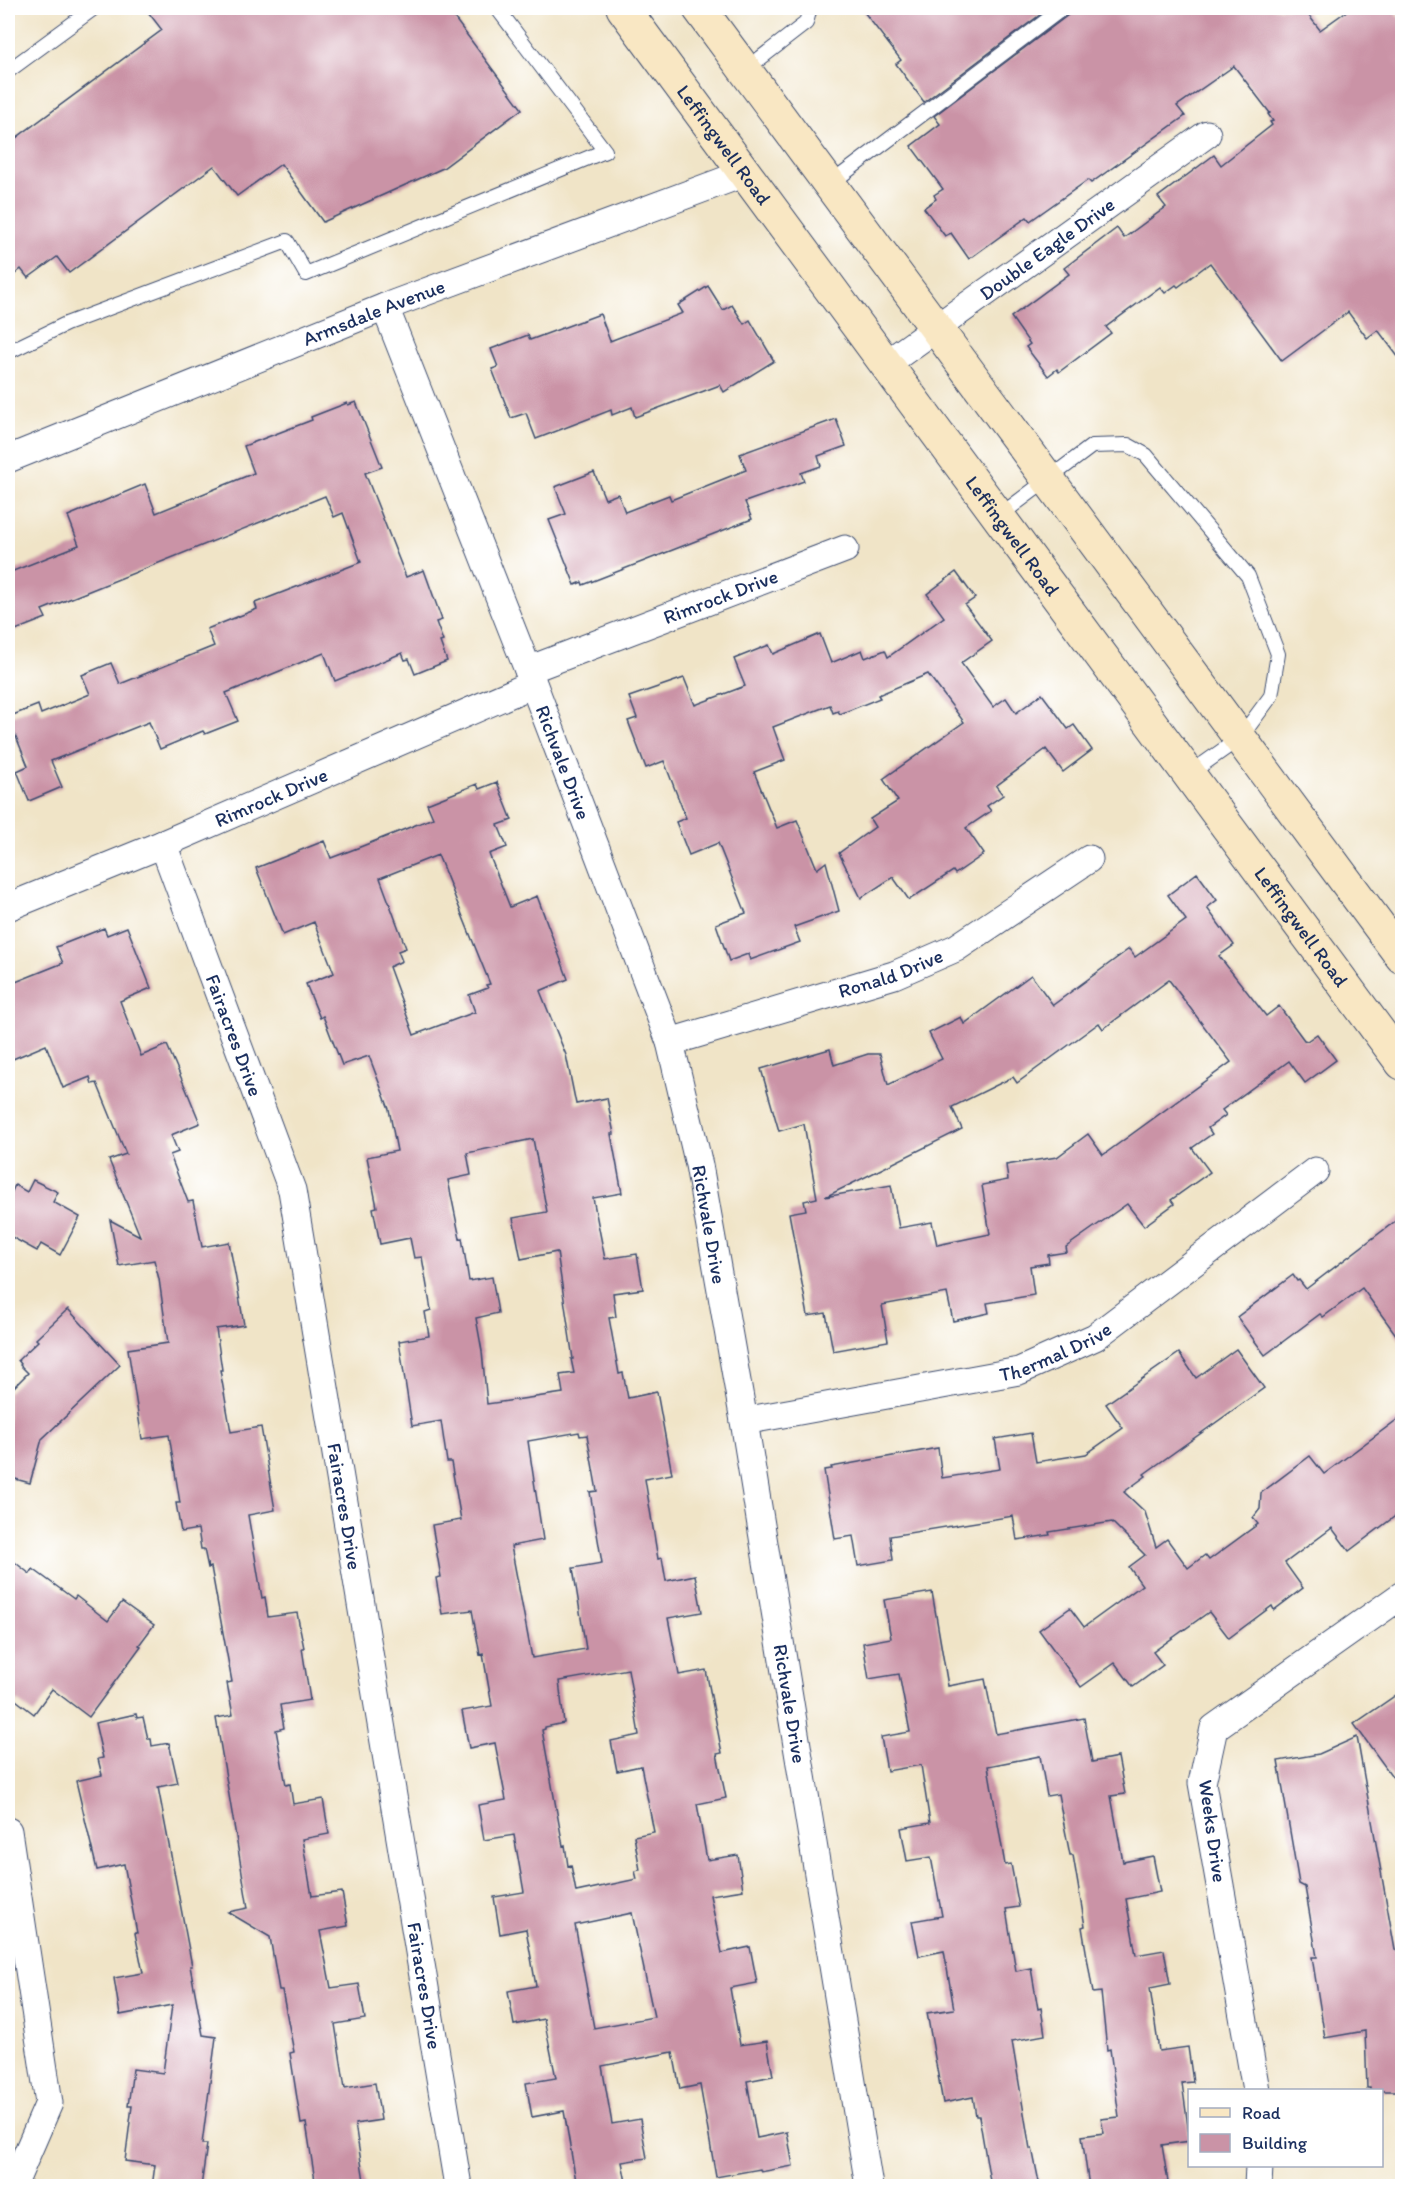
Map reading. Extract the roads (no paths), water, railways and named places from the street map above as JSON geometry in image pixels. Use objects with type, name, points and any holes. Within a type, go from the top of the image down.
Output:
[{"type":"main road","name":"Leffingwell Road","points":[[623,8],[1402,1063]]},
{"type":"main road","points":[[699,8],[1402,957]]},
{"type":"street","name":"Double Eagle Drive","points":[[886,364],[1207,134]]},
{"type":"street","name":"Armsdale Avenue","points":[[8,459],[385,307],[745,173]]},
{"type":"street","name":"Richvale Drive","points":[[385,307],[670,1042],[699,1165],[744,1421],[869,2187]]},
{"type":"street","name":"Rimrock Drive","points":[[8,907],[163,844],[530,677],[845,549]]},
{"type":"street","name":"Fairacres Drive","points":[[163,844],[292,1190],[458,2187]]},
{"type":"street","name":"Ronald Drive","points":[[670,1042],[894,975],[956,948],[1089,859]]},
{"type":"street","name":"Thermal Drive","points":[[744,1421],[1019,1371],[1095,1337],[1315,1171]]},
{"type":"street","name":"Weeks Drive","points":[[1256,2089],[1202,1783],[1214,1728],[1402,1595]]},
{"type":"street","points":[[8,1831],[49,2103],[13,2187]]},
{"type":"street","points":[[1257,2187],[1259,2167]]},
{"type":"lane","points":[[8,71],[93,8]]},
{"type":"lane","points":[[8,352],[66,324],[287,241],[306,274],[605,151],[497,8]]},
{"type":"lane","points":[[745,70],[807,23],[810,8]]},
{"type":"lane","points":[[830,184],[1063,8]]},
{"type":"lane","points":[[999,516],[1092,446],[1128,445],[1146,454],[1248,576],[1278,654],[1271,696],[1240,738],[1190,774]]}]
